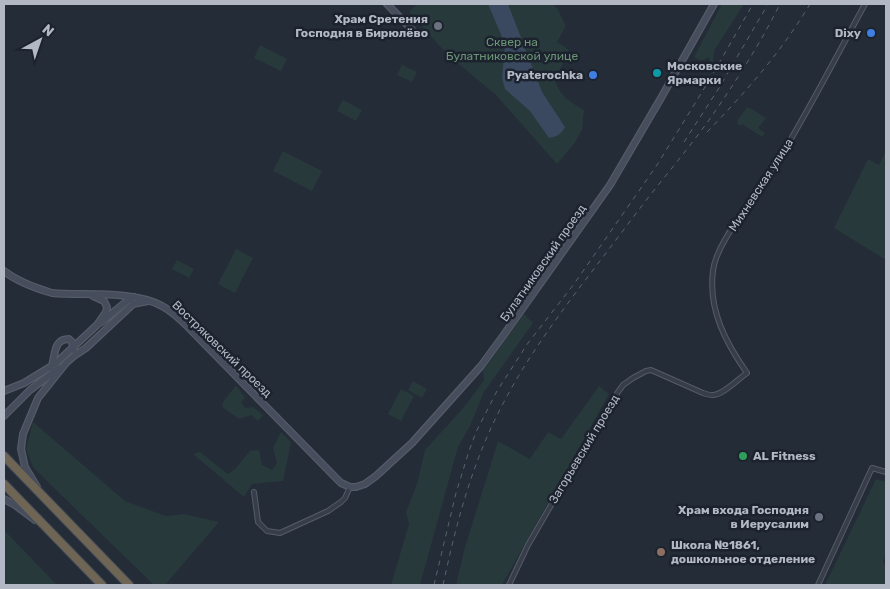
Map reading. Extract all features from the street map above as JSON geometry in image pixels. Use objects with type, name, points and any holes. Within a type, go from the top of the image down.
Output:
[{"type":"highway","points":[[4,456],[128,585]]},
{"type":"highway","points":[[4,484],[102,585]]},
{"type":"street","points":[[387,4],[416,34]]},
{"type":"street","name":"Булатниковский проезд","points":[[254,492],[258,522],[267,531],[280,532],[328,511],[341,502],[349,490],[366,483],[412,443],[493,350],[610,185],[714,4]]},
{"type":"street","name":"Михневская улица","points":[[747,373],[729,346],[716,314],[712,278],[715,260],[720,248],[789,142],[865,4]]},
{"type":"street","points":[[4,272],[18,281],[52,293],[89,294],[127,299]]},
{"type":"street","points":[[89,294],[104,301],[107,307],[106,312],[97,325]]},
{"type":"street","name":"Востряковский проезд","points":[[127,299],[134,297],[151,301],[161,305],[177,316],[329,472],[349,490]]},
{"type":"street","points":[[121,315],[127,306],[127,299]]},
{"type":"street","points":[[4,391],[24,383],[55,364],[127,299]]},
{"type":"street","points":[[36,385],[86,348],[133,304],[151,301]]},
{"type":"street","points":[[4,416],[48,372],[52,366],[56,348],[60,341],[64,339],[72,342],[74,356]]},
{"type":"street","points":[[59,513],[30,476],[25,467],[21,449],[23,434],[38,398],[66,363]]},
{"type":"street","name":"Загорьевский проезд","points":[[509,585],[546,513],[623,385],[651,370],[703,393],[718,395],[747,373]]},
{"type":"street","points":[[818,585],[872,468],[886,472]]},
{"type":"street","points":[[4,499],[46,528]]},
{"type":"green space","name":"Сквер на Булатниковской улице","points":[[417,4],[552,4],[557,8],[566,26],[557,42],[569,50],[555,81],[566,99],[584,110],[582,130],[574,144],[557,164],[496,95],[448,55],[410,13]]},
{"type":"green space","points":[[722,4],[744,4],[714,51],[713,64],[710,70],[707,66],[710,60],[709,57],[701,60],[694,57]]},
{"type":"green space","points":[[260,45],[287,59],[281,71],[254,58]]},
{"type":"green space","points":[[402,65],[417,72],[412,82],[397,75]]},
{"type":"green space","points":[[343,100],[362,110],[356,121],[337,111]]},
{"type":"green space","points":[[747,107],[766,118],[758,128],[765,133],[762,137],[742,124],[740,126],[737,124],[737,121]]},
{"type":"green space","points":[[283,151],[322,171],[312,191],[273,171]]},
{"type":"green space","points":[[886,151],[886,260],[834,228],[868,159],[879,165]]},
{"type":"green space","points":[[236,249],[253,258],[235,293],[218,284]]},
{"type":"green space","points":[[177,260],[194,269],[189,278],[172,269]]},
{"type":"green space","points":[[524,314],[533,323],[484,392],[470,426],[458,447],[420,585],[391,585],[409,524],[406,512],[417,484],[425,450],[465,406],[484,380],[483,371]]},
{"type":"green space","points":[[413,381],[427,389],[422,398],[408,390]]},
{"type":"green space","points":[[236,385],[245,398],[241,402],[245,408],[253,407],[263,415],[258,421],[252,415],[239,419],[222,407],[223,402]]},
{"type":"green space","points":[[599,386],[609,394],[502,585],[456,585],[465,547],[498,441],[530,459],[548,432],[561,439]]},
{"type":"green space","points":[[401,389],[414,396],[401,421],[388,414]]},
{"type":"green space","points":[[33,422],[125,501],[166,516],[184,514],[219,522],[165,585],[154,585],[33,467],[26,449]]},
{"type":"green space","points":[[281,432],[291,442],[283,481],[252,484],[244,497],[193,454],[200,452],[228,474],[235,469],[250,451],[259,450],[262,465],[272,470],[277,463],[273,448]]},
{"type":"green space","points":[[876,479],[886,482],[886,554],[883,562],[886,567],[886,585],[825,585]]},
{"type":"green space","points":[[4,530],[57,585],[4,585]]},
{"type":"water","points":[[488,4],[508,4],[542,92],[565,127],[556,136],[549,138],[530,111],[505,89],[502,78],[505,44]]},
{"type":"railway","points":[[434,585],[456,493],[469,451],[476,432],[497,391],[528,343],[574,284],[657,165],[753,4]]},
{"type":"railway","points":[[684,142],[719,88],[768,4]]},
{"type":"railway","points":[[443,585],[460,513],[475,467],[494,422],[513,385],[540,342],[570,301],[709,120],[747,63],[780,4]]},
{"type":"railway","points":[[707,132],[762,71],[810,4]]},
{"type":"place","name":"Храм Сретения Господня в Бирюлёво","points":[[438,26]]},
{"type":"place","name":"Dixy","points":[[871,33]]},
{"type":"place","name":"Московские Ярмарки","points":[[657,73]]},
{"type":"place","name":"Pyaterochka","points":[[593,75]]},
{"type":"place","name":"AL Fitness","points":[[743,456]]},
{"type":"place","name":"Храм входа Господня в Иерусалим","points":[[819,517]]},
{"type":"place","name":"Школа №1861, дошкольное отделение","points":[[661,552]]}]
